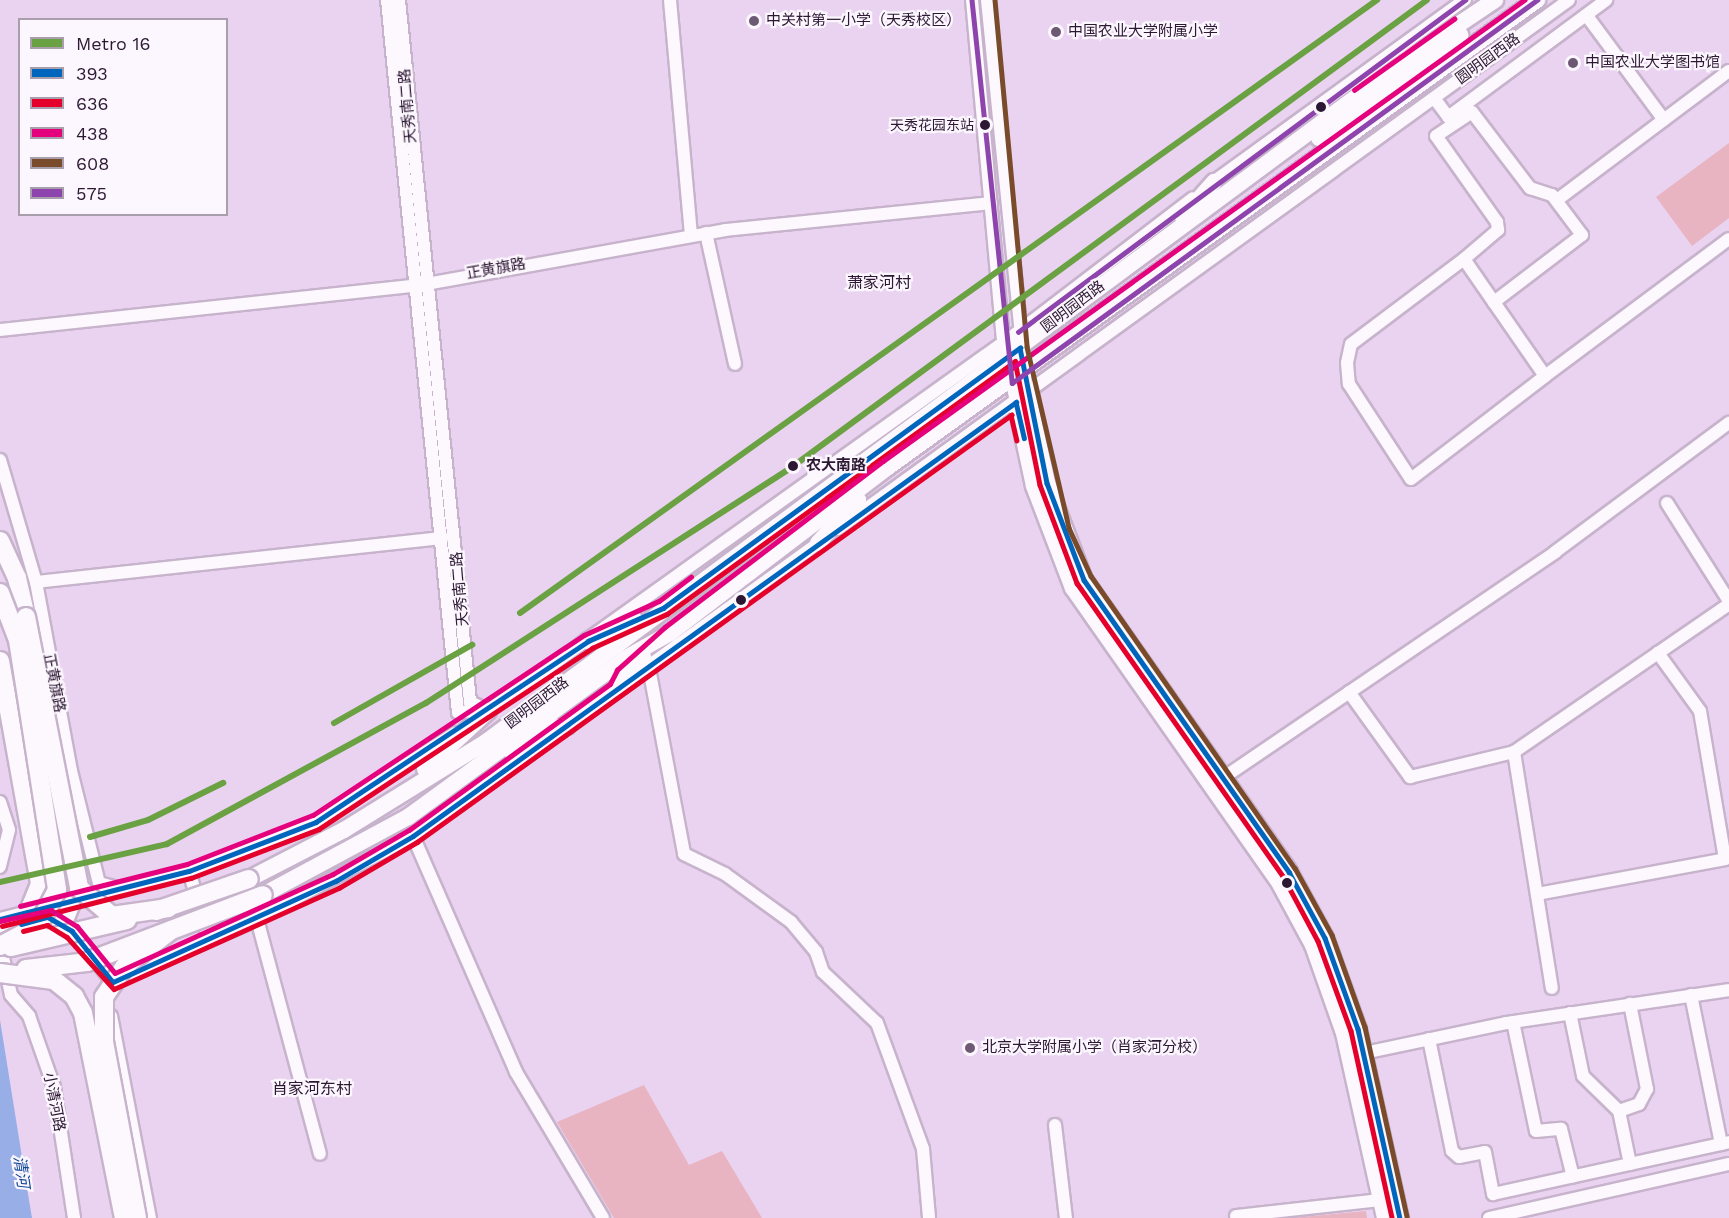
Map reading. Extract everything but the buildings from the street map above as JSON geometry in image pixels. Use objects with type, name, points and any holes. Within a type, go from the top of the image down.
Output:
[{"type":"highway","points":[[0,541],[17,578],[26,617],[79,888],[112,916],[168,908]]},
{"type":"highway","points":[[0,564],[26,617]]},
{"type":"highway","points":[[0,593],[18,640],[57,890],[38,926],[1,933]]},
{"type":"highway","points":[[0,661],[40,884],[29,911]]},
{"type":"highway","name":"圆明园西路","points":[[1,933],[168,908],[249,879]]},
{"type":"highway","name":"圆明园西路","points":[[0,973],[87,962],[263,895]]},
{"type":"highway","points":[[137,1218],[104,1041],[104,997],[125,966],[171,930]]},
{"type":"highway","points":[[0,973],[54,980],[74,996],[83,1013],[124,1218]]},
{"type":"main road","name":"圆明园西路","points":[[249,879],[344,830],[486,742],[1015,346],[1165,237],[1277,160],[1417,71],[1495,0]]},
{"type":"main road","name":"圆明园西路","points":[[263,895],[398,823],[626,658],[670,633],[888,468],[1018,378],[1537,0]]},
{"type":"main road","points":[[1165,237],[1214,182]]},
{"type":"main road","points":[[1022,397],[1050,493],[1084,580],[1309,907],[1340,974],[1364,1053],[1400,1218]]},
{"type":"main road","points":[[1022,397],[1034,486],[1073,588],[1280,885],[1313,945],[1344,1032],[1385,1218]]},
{"type":"main road","points":[[818,543],[888,468]]},
{"type":"main road","points":[[588,641],[663,608]]},
{"type":"main road","points":[[616,689],[623,675],[670,633]]},
{"type":"main road","points":[[344,830],[443,755],[488,711]]},
{"type":"main road","points":[[459,780],[477,777],[551,729],[567,726]]},
{"type":"street","name":"天秀南二路","points":[[387,0],[470,702],[488,711]]},
{"type":"street","name":"天秀南二路","points":[[399,0],[458,712],[488,711]]},
{"type":"street","points":[[670,0],[691,235]]},
{"type":"street","points":[[972,0],[1003,338],[1015,346]]},
{"type":"street","points":[[987,0],[1015,346],[1022,397]]},
{"type":"street","name":"圆明园西路","points":[[1,933],[29,911],[189,871],[316,822],[488,711],[588,641],[1003,338],[1015,346],[1214,182],[1465,0]]},
{"type":"street","name":"圆明园西路","points":[[113,982],[257,919],[413,836],[616,689],[649,668],[818,543],[1569,0]]},
{"type":"street","points":[[1606,0],[1451,120],[1436,136],[1498,230],[1464,259],[1351,344],[1347,363],[1349,384],[1411,479],[1729,239]]},
{"type":"street","points":[[1587,16],[1664,120]]},
{"type":"street","points":[[1557,200],[1729,71]]},
{"type":"street","points":[[1434,98],[1451,120]]},
{"type":"street","points":[[1451,120],[1472,112],[1530,188],[1557,200],[1582,235],[1494,302]]},
{"type":"street","name":"正黄旗路","points":[[0,330],[421,284],[691,235],[991,203]]},
{"type":"street","points":[[706,233],[735,364]]},
{"type":"street","points":[[1464,259],[1545,376]]},
{"type":"street","points":[[1222,778],[1555,552],[1729,423]]},
{"type":"street","name":"正黄旗路","points":[[0,459],[36,582],[70,771],[99,883],[123,889]]},
{"type":"street","points":[[1349,692],[1410,777],[1515,752],[1658,653],[1727,595],[1667,503]]},
{"type":"street","points":[[36,582],[443,538]]},
{"type":"street","points":[[1537,894],[1725,859],[1700,711],[1658,653]]},
{"type":"street","points":[[649,668],[684,854],[725,874],[791,922],[816,952],[823,972],[877,1023],[923,1149],[929,1218]]},
{"type":"street","points":[[1515,752],[1552,988]]},
{"type":"street","points":[[0,802],[9,830],[0,867]]},
{"type":"street","points":[[413,836],[516,1072],[603,1218]]},
{"type":"street","points":[[189,871],[209,940]]},
{"type":"street","points":[[75,900],[67,921],[72,931],[113,982],[111,1023],[150,1218]]},
{"type":"street","points":[[1,933],[48,917],[72,931]]},
{"type":"street","points":[[257,919],[320,1154]]},
{"type":"street","name":"小清河路","points":[[1,933],[11,995],[29,1016],[54,1087],[74,1218]]},
{"type":"street","points":[[1364,1053],[1513,1022],[1729,990]]},
{"type":"street","points":[[1429,1039],[1452,1151],[1459,1157],[1485,1152],[1493,1194],[1725,1143],[1691,995]]},
{"type":"street","points":[[1619,1111],[1638,1104],[1647,1089],[1630,1004]]},
{"type":"street","points":[[1570,1013],[1583,1076],[1619,1111],[1630,1164]]},
{"type":"street","points":[[1513,1022],[1536,1131],[1561,1129],[1573,1177]]},
{"type":"street","points":[[1055,1125],[1066,1218]]},
{"type":"street","points":[[1489,1218],[1729,1164]]},
{"type":"street","points":[[1236,1216],[1381,1200]]},
{"type":"shaded area","points":[[1729,143],[1729,218],[1692,246],[1656,197]]},
{"type":"shaded area","points":[[644,1085],[689,1165],[722,1151],[762,1218],[614,1218],[557,1122]]},
{"type":"shaded area","points":[[1366,1211],[1367,1218],[1291,1218]]},
{"type":"water","name":"清河","points":[[0,1020],[26,1182],[32,1218],[0,1218]]},
{"type":"metro line","name":"16","points":[[520,613],[1377,0]]},
{"type":"metro line","name":"16","points":[[0,882],[167,844],[426,703],[792,467],[1427,0]]},
{"type":"metro line","name":"16","points":[[334,723],[472,645]]},
{"type":"metro line","name":"16","points":[[90,837],[148,820],[223,783]]},
{"type":"transit line","name":"575","points":[[972,0],[1012,383],[1537,0]]},
{"type":"transit line","name":"608","points":[[995,0],[1027,347],[1069,528],[1091,576],[1295,868],[1332,935],[1365,1027],[1407,1216]]},
{"type":"transit line","name":"575","points":[[1018,332],[1465,0]]},
{"type":"transit line","name":"438","points":[[0,921],[51,910],[77,926],[115,973],[333,874],[409,830],[610,684],[617,670],[665,627],[883,461],[1524,0]]},
{"type":"transit line","name":"438","points":[[1354,90],[1454,19]]},
{"type":"transit line","name":"393","points":[[0,919],[189,871],[316,822],[588,641],[663,608],[1020,348],[1047,483],[1084,580],[1289,872],[1325,938],[1358,1029],[1400,1218]]},
{"type":"transit line","name":"636","points":[[2,926],[191,878],[319,829],[592,648],[667,614],[1015,361],[1040,485],[1077,583],[1283,876],[1318,941],[1351,1031],[1392,1218]]},
{"type":"transit line","name":"393","points":[[21,924],[48,917],[72,931],[113,982],[336,881],[413,836],[1016,402],[1024,438]]},
{"type":"transit line","name":"636","points":[[23,931],[47,925],[67,937],[114,989],[339,888],[417,842],[1011,415],[1017,440]]},
{"type":"transit line","name":"438","points":[[20,906],[187,864],[313,815],[584,635],[659,601],[691,577]]},
{"type":"place","name":"中关村第一小学（天秀校区）","points":[[754,21]]},
{"type":"place","name":"中国农业大学附属小学","points":[[1056,32]]},
{"type":"place","name":"中国农业大学图书馆","points":[[1573,63]]},
{"type":"place","name":"天秀花园东站","points":[[985,125]]},
{"type":"place","name":"农大南路","points":[[793,466]]},
{"type":"place","name":"北京大学附属小学（肖家河分校）","points":[[970,1048]]},
{"type":"district","name":"萧家河村","points":[[879,283]]},
{"type":"district","name":"肖家河东村","points":[[312,1089]]}]
